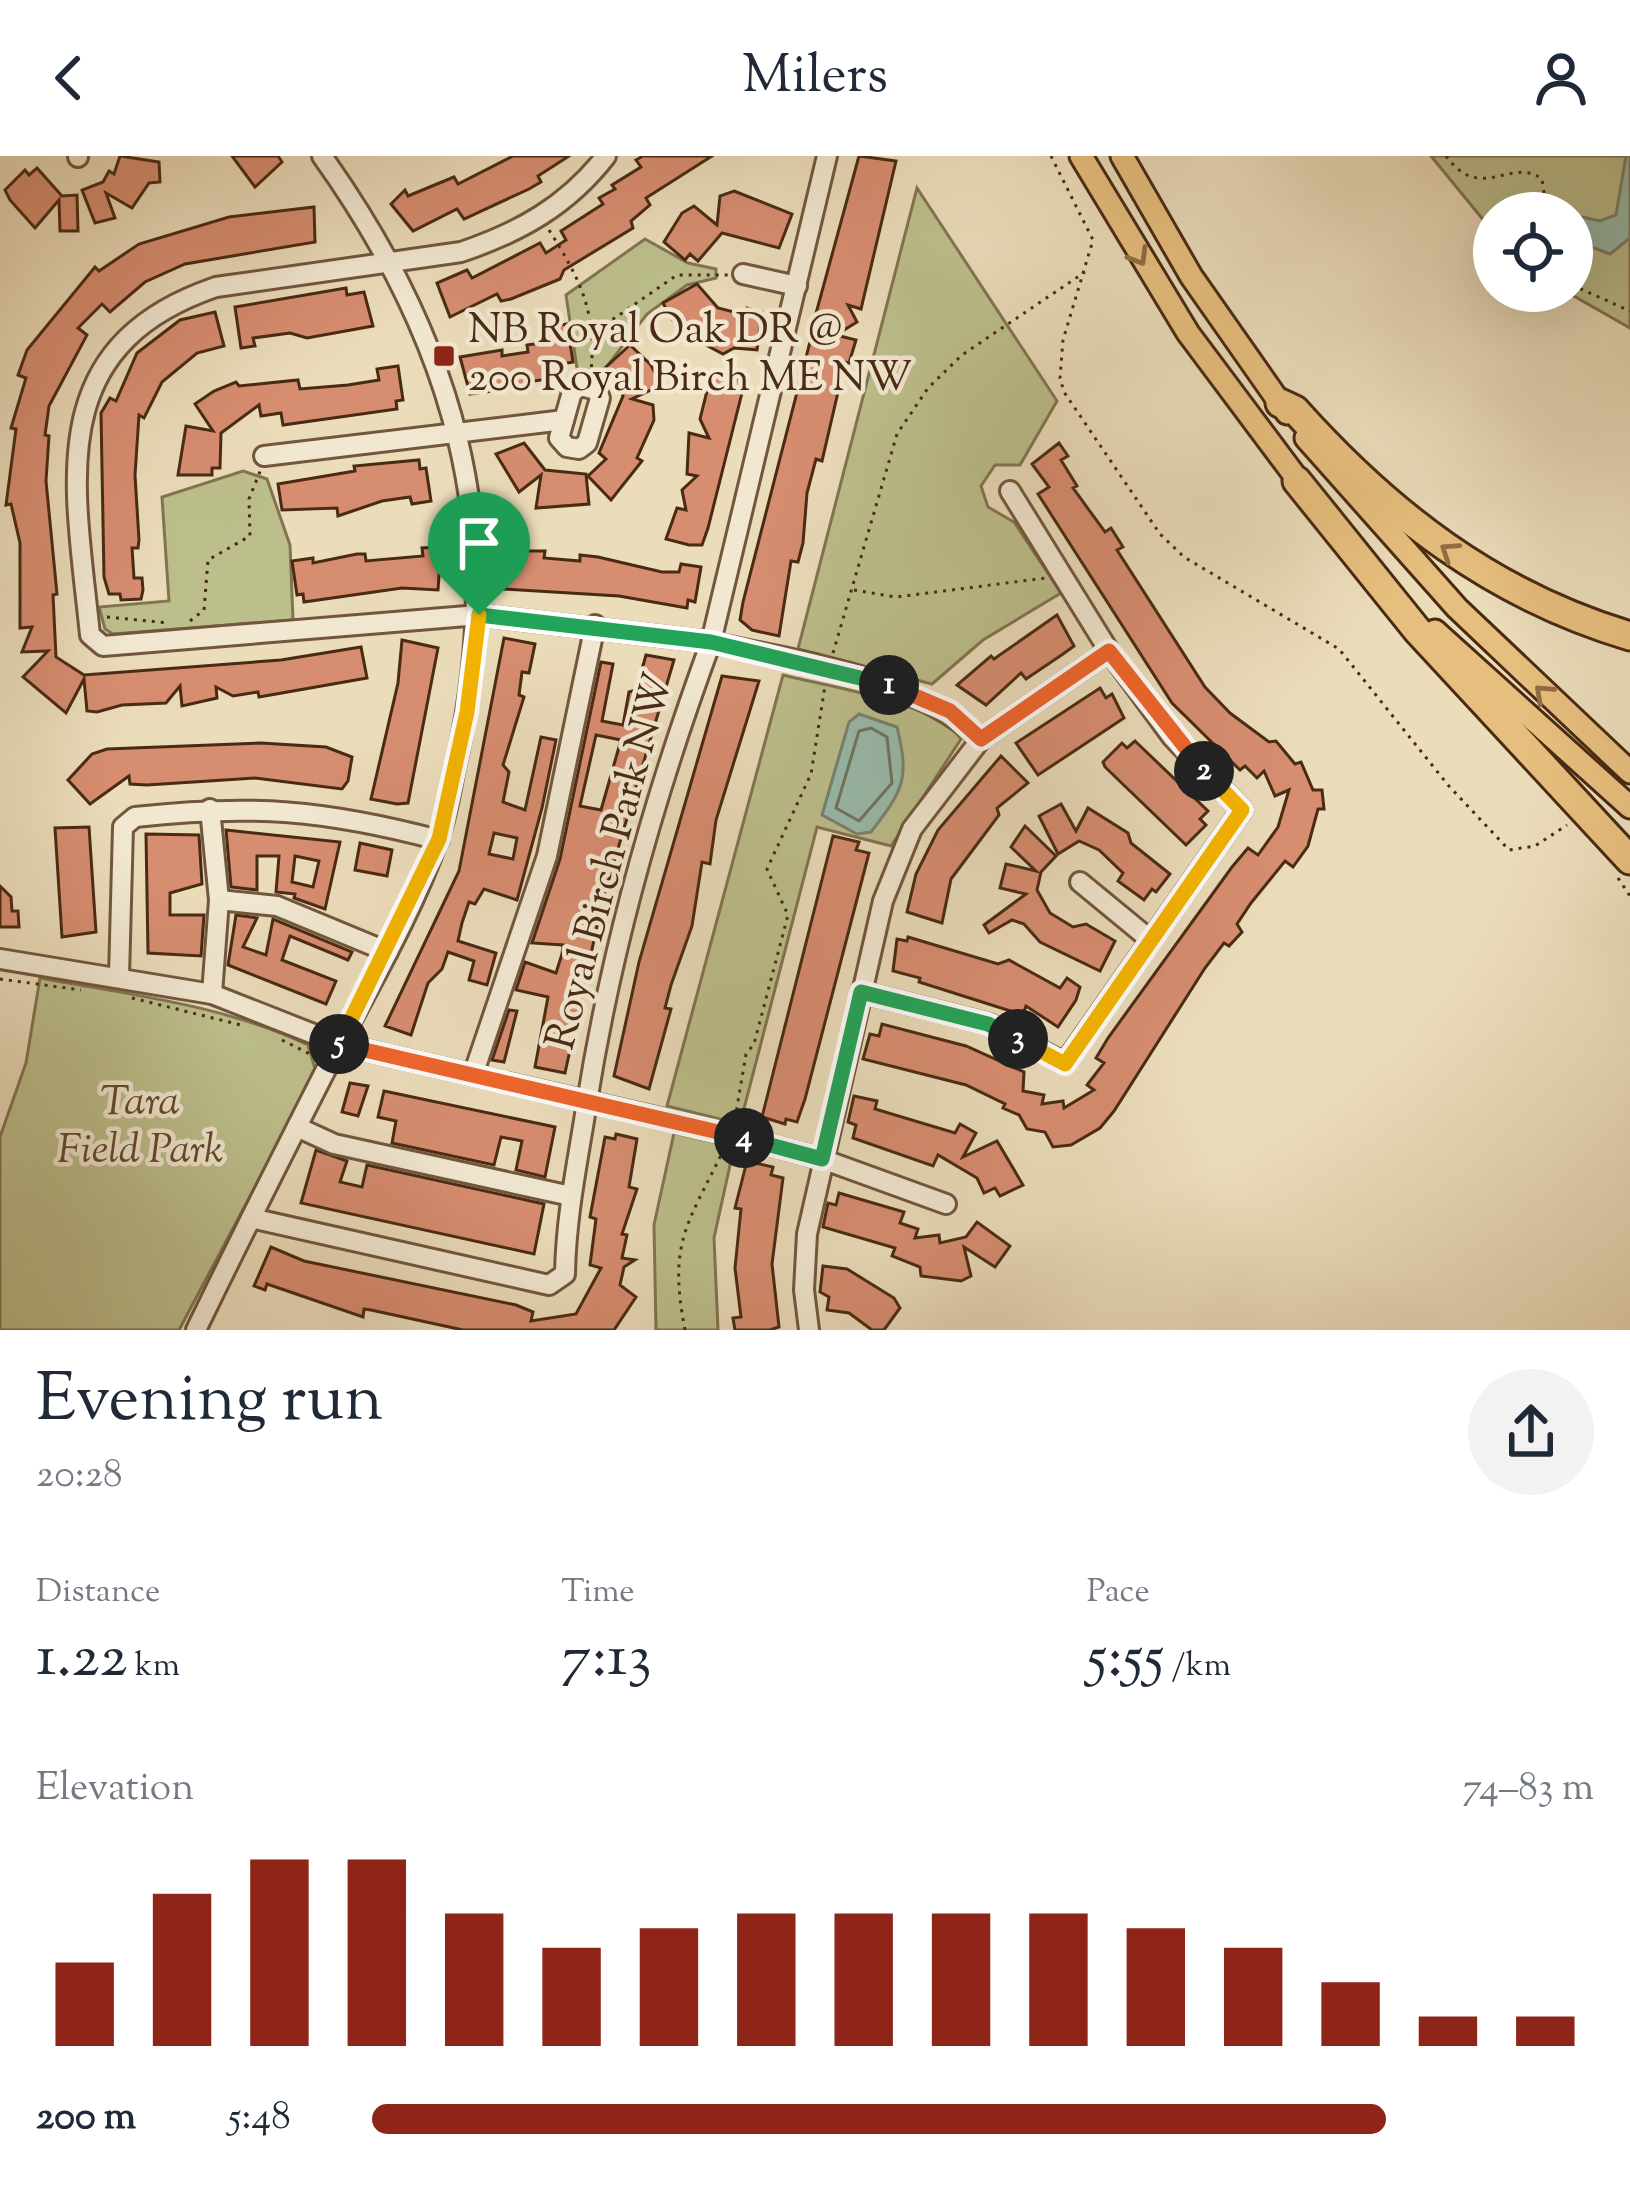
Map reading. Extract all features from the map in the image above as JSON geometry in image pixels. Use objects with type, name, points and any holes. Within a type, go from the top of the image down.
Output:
[{"type":"highway","points":[[1280,404],[1295,410],[1388,503],[1463,561],[1560,613],[1630,636]]},
{"type":"highway","points":[[1298,481],[1417,630],[1630,860]]},
{"type":"main road","points":[[1081,156],[1187,333],[1298,481],[1440,636],[1630,807]]},
{"type":"main road","points":[[1122,156],[1191,276],[1280,404],[1396,545],[1539,690],[1630,772]]},
{"type":"street","points":[[196,1330],[388,952],[439,839],[467,712],[479,615],[457,429],[432,346],[389,262],[322,156]]},
{"type":"street","points":[[607,156],[587,181],[542,219],[460,251],[216,287],[146,318],[118,343],[97,376],[79,441],[90,635],[103,646],[479,615],[595,625],[711,642],[897,688],[950,711],[981,739]]},
{"type":"street","name":"Royal Birch Park NW","points":[[250,1218],[549,1285],[565,1274],[571,1196],[599,1018],[669,756],[711,642],[827,156]]},
{"type":"street","points":[[742,274],[797,286]]},
{"type":"street","points":[[587,388],[600,398],[587,443],[567,447],[559,438],[564,420],[572,392],[587,388]]},
{"type":"street","points":[[264,456],[457,429],[564,420]]},
{"type":"street","points":[[861,992],[988,1024],[1065,1064],[1148,938],[1242,810],[1172,737],[1109,651],[1010,491]]},
{"type":"street","points":[[473,1075],[547,856],[595,625]]},
{"type":"street","points":[[809,1330],[804,1290],[807,1234],[822,1159],[883,901],[912,829],[981,739],[1109,651]]},
{"type":"street","points":[[119,976],[123,827],[135,817],[210,808],[276,807],[354,818],[439,839]]},
{"type":"street","points":[[210,808],[219,900],[212,994]]},
{"type":"street","points":[[1080,882],[1148,938]]},
{"type":"street","points":[[219,900],[277,906],[388,952]]},
{"type":"street","points":[[0,959],[212,994],[339,1044],[729,1134],[822,1159],[946,1204]]},
{"type":"street","points":[[297,1127],[334,1144],[571,1196]]},
{"type":"path","points":[[1051,156],[1093,240],[1063,340],[1064,392],[1160,534],[1184,557],[1340,649],[1459,798],[1509,850],[1535,846],[1577,817]]},
{"type":"path","points":[[1446,156],[1458,170],[1477,177],[1515,165],[1529,168],[1542,179],[1544,192]]},
{"type":"path","points":[[542,219],[583,283],[594,339],[587,388]]},
{"type":"path","points":[[594,339],[609,322],[677,275],[742,274]]},
{"type":"path","points":[[1593,294],[1630,311]]},
{"type":"path","points":[[589,319],[609,322]]},
{"type":"path","points":[[187,623],[204,610],[208,560],[250,536],[250,492],[264,456]]},
{"type":"path","points":[[853,589],[896,597],[1050,578],[1060,572]]},
{"type":"path","points":[[88,618],[127,616],[173,624]]},
{"type":"path","points":[[0,979],[87,991]]},
{"type":"path","points":[[126,997],[248,1027]]},
{"type":"path","points":[[279,1039],[316,1057]]},
{"type":"path","points":[[685,1330],[677,1272],[683,1226],[729,1134]]},
{"type":"green space","points":[[1431,156],[1630,156],[1630,328],[1593,307],[1593,192],[1473,192],[1473,207]]},
{"type":"green space","points":[[917,188],[1057,401],[1020,465],[995,465],[981,486],[988,507],[1014,522],[1061,593],[983,640],[932,684],[798,649]]},
{"type":"green space","points":[[645,239],[688,263],[716,269],[716,278],[687,285],[647,314],[598,378],[578,375],[566,295]]},
{"type":"green space","points":[[243,471],[267,479],[290,545],[293,620],[113,634],[105,629],[99,607],[169,601],[162,497]]},
{"type":"green space","points":[[783,675],[906,706],[948,726],[961,739],[891,846],[817,827],[740,1124],[667,1106]]},
{"type":"green space","name":"Tara Field Park","points":[[40,978],[210,1011],[308,1045],[316,1072],[179,1330],[0,1330],[0,1137],[26,1063]]},
{"type":"green space","points":[[674,1133],[734,1147],[714,1238],[718,1330],[656,1330],[654,1225]]},
{"type":"water","points":[[1626,156],[1630,156],[1630,238],[1610,254],[1593,248],[1593,219],[1616,215]]},
{"type":"water","points":[[859,714],[897,727],[903,772],[897,794],[882,818],[871,832],[857,834],[822,815],[849,722]]},
{"type":"building","points":[[120,156],[159,162],[160,182],[149,183],[132,208],[106,193],[115,218],[95,223],[82,190],[103,182],[109,171],[114,174]]},
{"type":"building","points":[[232,156],[278,156],[282,162],[255,187]]},
{"type":"building","points":[[513,156],[569,156],[538,176],[541,182],[464,219],[457,209],[413,231],[391,204],[405,190],[408,196],[454,177],[458,184]]},
{"type":"building","points":[[643,156],[712,156],[646,198],[650,205],[631,221],[633,228],[564,270],[560,279],[511,299],[501,301],[497,294],[450,317],[437,283],[467,270],[472,278],[540,243],[546,253],[566,240],[561,231],[603,204],[599,198],[615,189],[612,185],[641,167],[636,160]]},
{"type":"building","points":[[859,156],[896,161],[861,309],[848,305],[857,322],[836,335],[856,340],[849,363],[845,362],[822,461],[816,459],[807,493],[803,543],[798,562],[791,561],[779,636],[752,630],[740,620],[743,602],[811,338],[820,340],[826,320],[815,317]]},
{"type":"building","points":[[37,168],[62,196],[77,195],[78,231],[60,231],[59,200],[35,228],[10,200],[5,190],[25,170],[29,175]]},
{"type":"building","points":[[734,191],[792,214],[779,248],[722,233],[698,261],[690,254],[685,260],[664,242],[682,213],[694,206],[717,225],[720,196]]},
{"type":"building","points":[[314,207],[315,242],[185,264],[145,282],[110,312],[102,304],[78,328],[87,335],[49,406],[45,435],[49,436],[46,481],[57,594],[53,595],[56,657],[84,675],[281,660],[361,647],[367,678],[259,697],[258,692],[233,696],[216,687],[217,698],[182,706],[180,686],[166,703],[122,705],[97,712],[87,711],[84,679],[66,713],[23,677],[48,651],[22,652],[32,627],[20,628],[20,543],[11,504],[6,505],[16,429],[11,428],[26,378],[18,375],[27,350],[95,267],[99,271],[139,244],[229,217]]},
{"type":"building","points":[[697,284],[718,308],[745,315],[747,308],[762,312],[757,350],[734,348],[723,354],[691,337],[671,318],[663,303]]},
{"type":"building","points":[[346,288],[347,295],[364,292],[373,326],[307,338],[290,333],[253,338],[255,346],[241,348],[235,307]]},
{"type":"building","points":[[215,312],[224,346],[197,353],[162,382],[144,418],[139,415],[135,475],[139,540],[138,548],[132,548],[134,578],[142,578],[143,590],[141,599],[121,600],[120,594],[109,594],[104,577],[101,413],[110,398],[116,401],[137,353],[180,320]]},
{"type":"building","points":[[567,324],[573,362],[550,366],[547,379],[528,382],[529,386],[470,394],[460,357],[502,350],[502,356],[528,352],[527,345],[549,342],[547,327]]},
{"type":"building","points":[[630,345],[651,365],[661,385],[632,399],[653,405],[654,420],[637,458],[642,461],[611,500],[588,476],[606,459],[599,453],[623,396],[606,367]]},
{"type":"building","points":[[398,366],[403,400],[396,401],[397,409],[283,425],[281,413],[261,416],[259,405],[221,433],[220,468],[212,468],[212,475],[178,475],[186,426],[213,431],[195,404],[214,391],[236,382],[239,386],[298,380],[300,389],[348,385],[379,380],[377,369]]},
{"type":"building","points":[[718,370],[745,381],[708,528],[702,545],[689,545],[666,539],[677,508],[686,510],[682,490],[697,476],[687,474],[689,433],[709,438],[700,419],[711,375],[716,376]]},
{"type":"building","points":[[524,443],[545,470],[586,474],[589,504],[536,508],[541,475],[519,492],[496,454]]},
{"type":"building","points":[[1059,443],[1068,456],[1061,460],[1077,486],[1073,488],[1105,532],[1111,528],[1123,547],[1117,550],[1205,687],[1230,713],[1269,742],[1276,741],[1295,764],[1301,762],[1313,790],[1322,790],[1324,809],[1318,809],[1308,846],[1293,867],[1285,861],[1251,903],[1237,924],[1242,932],[1229,946],[1224,943],[1205,968],[1114,1111],[1100,1128],[1071,1145],[1053,1147],[1045,1132],[1027,1129],[1019,1115],[1003,1108],[1005,1104],[966,1085],[863,1059],[870,1034],[879,1036],[882,1024],[966,1046],[1024,1072],[1023,1091],[1044,1095],[1042,1104],[1063,1101],[1064,1108],[1094,1090],[1087,1085],[1104,1063],[1096,1058],[1108,1038],[1232,867],[1248,848],[1258,855],[1278,827],[1289,790],[1275,796],[1264,771],[1257,778],[1245,766],[1240,770],[1172,703],[1038,494],[1049,487],[1032,464]]},
{"type":"building","points":[[419,460],[420,469],[426,468],[431,501],[412,504],[410,497],[382,501],[338,516],[337,508],[282,510],[278,484],[355,471],[354,466]]},
{"type":"building","points":[[441,547],[438,590],[402,588],[304,602],[303,594],[297,595],[292,561],[313,558],[313,563],[357,554],[365,554],[366,561],[423,556],[422,548]]},
{"type":"building","points":[[502,551],[545,551],[544,558],[580,561],[580,555],[598,557],[662,572],[679,572],[681,564],[701,567],[695,602],[688,600],[687,608],[619,596],[504,589]]},
{"type":"building","points":[[1057,615],[1074,646],[1063,654],[1026,679],[1021,673],[986,705],[957,685],[991,656],[994,659]]},
{"type":"building","points":[[504,638],[535,644],[529,673],[522,672],[519,695],[524,697],[503,765],[509,772],[503,802],[525,810],[541,737],[556,740],[542,808],[517,900],[484,889],[475,904],[469,902],[458,941],[496,953],[487,985],[469,980],[474,961],[448,952],[442,969],[428,983],[411,1035],[385,1026],[459,871]],"holes":[[[494,833],[517,838],[513,859],[489,854]]]},
{"type":"building","points":[[402,640],[438,648],[408,803],[397,804],[371,799],[398,683]]},
{"type":"building","points":[[646,655],[674,660],[603,899],[565,1073],[535,1067],[548,997],[516,990],[525,962],[556,973],[562,954],[563,945],[532,943],[560,859],[601,662],[613,664],[602,721],[623,725],[629,692],[636,690]],"holes":[[[596,735],[621,740],[601,810],[580,806]]]},
{"type":"building","points":[[722,676],[759,681],[716,820],[710,864],[702,862],[692,926],[671,985],[665,1008],[671,1009],[649,1089],[614,1076],[639,962]]},
{"type":"building","points":[[1100,688],[1106,698],[1112,694],[1124,718],[1038,775],[1016,743]]},
{"type":"building","points":[[1135,741],[1208,811],[1200,819],[1206,825],[1186,845],[1105,767],[1103,762],[1122,743],[1127,748]]},
{"type":"building","points":[[261,743],[326,747],[352,757],[348,781],[342,789],[255,778],[147,785],[130,784],[129,776],[90,804],[68,780],[92,754],[107,749]]},
{"type":"building","points":[[1001,756],[1028,783],[997,808],[999,815],[951,879],[942,923],[907,912],[916,874],[938,830]]},
{"type":"building","points":[[1061,804],[1076,831],[1088,808],[1128,833],[1131,843],[1170,874],[1144,900],[1118,881],[1123,873],[1099,850],[1079,841],[1058,854],[1039,816]]},
{"type":"building","points":[[1025,826],[1056,856],[1041,872],[1037,890],[1050,913],[1073,927],[1086,924],[1115,941],[1100,971],[1040,942],[1024,924],[1012,920],[989,933],[984,925],[1026,894],[1000,888],[1006,864],[1036,871],[1011,847]]},
{"type":"building","points":[[89,827],[96,932],[62,937],[55,828]]},
{"type":"building","points":[[226,830],[340,842],[325,909],[294,898],[295,894],[276,892],[279,856],[257,856],[257,890],[231,887]],"holes":[[[295,856],[319,861],[313,887],[292,882]]]},
{"type":"building","points":[[146,834],[199,835],[202,884],[170,893],[170,915],[204,915],[201,956],[148,953]]},
{"type":"building","points":[[833,836],[859,842],[856,850],[869,853],[805,1099],[797,1122],[786,1119],[785,1124],[762,1117]]},
{"type":"building","points":[[360,843],[392,850],[387,876],[355,870]]},
{"type":"building","points":[[0,886],[11,897],[12,911],[18,911],[19,927],[0,927]]},
{"type":"building","points":[[236,915],[257,918],[243,947],[266,955],[273,919],[352,952],[348,960],[290,936],[282,960],[336,981],[326,1004],[228,965]]},
{"type":"building","points":[[908,937],[998,964],[1009,960],[1060,988],[1067,978],[1080,987],[1076,1000],[1058,1027],[1026,1006],[1023,1015],[919,982],[920,978],[893,971],[897,939],[907,941]]},
{"type":"building","points":[[509,1010],[517,1011],[504,1062],[492,1060]]},
{"type":"building","points":[[350,1083],[368,1086],[358,1116],[342,1112]]},
{"type":"building","points":[[384,1091],[555,1127],[545,1177],[516,1170],[522,1141],[501,1137],[494,1165],[392,1143],[396,1121],[378,1117]]},
{"type":"building","points":[[854,1096],[877,1101],[875,1109],[955,1133],[960,1124],[976,1133],[963,1157],[997,1141],[1023,1185],[1000,1196],[995,1188],[984,1193],[977,1178],[938,1155],[933,1166],[853,1138],[856,1125],[848,1122]]},
{"type":"building","points":[[616,1134],[637,1139],[629,1187],[637,1189],[622,1234],[627,1235],[622,1258],[635,1260],[624,1267],[620,1285],[636,1297],[614,1330],[463,1330],[364,1309],[363,1317],[267,1284],[265,1290],[254,1286],[271,1247],[304,1261],[516,1305],[533,1312],[531,1321],[576,1314],[601,1268],[590,1265],[596,1219],[590,1217],[605,1137],[615,1139]]},
{"type":"building","points":[[316,1150],[347,1161],[340,1182],[362,1187],[367,1165],[544,1204],[534,1254],[301,1203]]},
{"type":"building","points":[[747,1161],[773,1167],[771,1175],[783,1178],[772,1264],[779,1327],[770,1330],[735,1330],[733,1318],[741,1317],[735,1268],[741,1209],[735,1208]]},
{"type":"building","points":[[839,1193],[904,1212],[900,1223],[918,1229],[915,1238],[939,1235],[940,1243],[966,1237],[977,1222],[1010,1246],[995,1267],[964,1247],[971,1276],[961,1281],[921,1276],[920,1267],[892,1256],[895,1248],[823,1227],[828,1203],[836,1205]]},
{"type":"building","points":[[823,1266],[847,1269],[894,1298],[900,1308],[884,1330],[872,1330],[849,1313],[827,1310],[829,1297],[820,1292]]},
{"type":"place","name":"NB Royal Oak DR @ 200 Royal Birch ME NW","points":[[444,356]]},
{"type":"route","points":[[479,615],[711,642],[828,668],[897,688],[950,711],[981,739],[1109,651],[1172,737],[1242,810],[1148,938],[1065,1064],[988,1024],[861,992],[822,1159],[339,1044],[439,839],[467,712],[479,615]]}]
